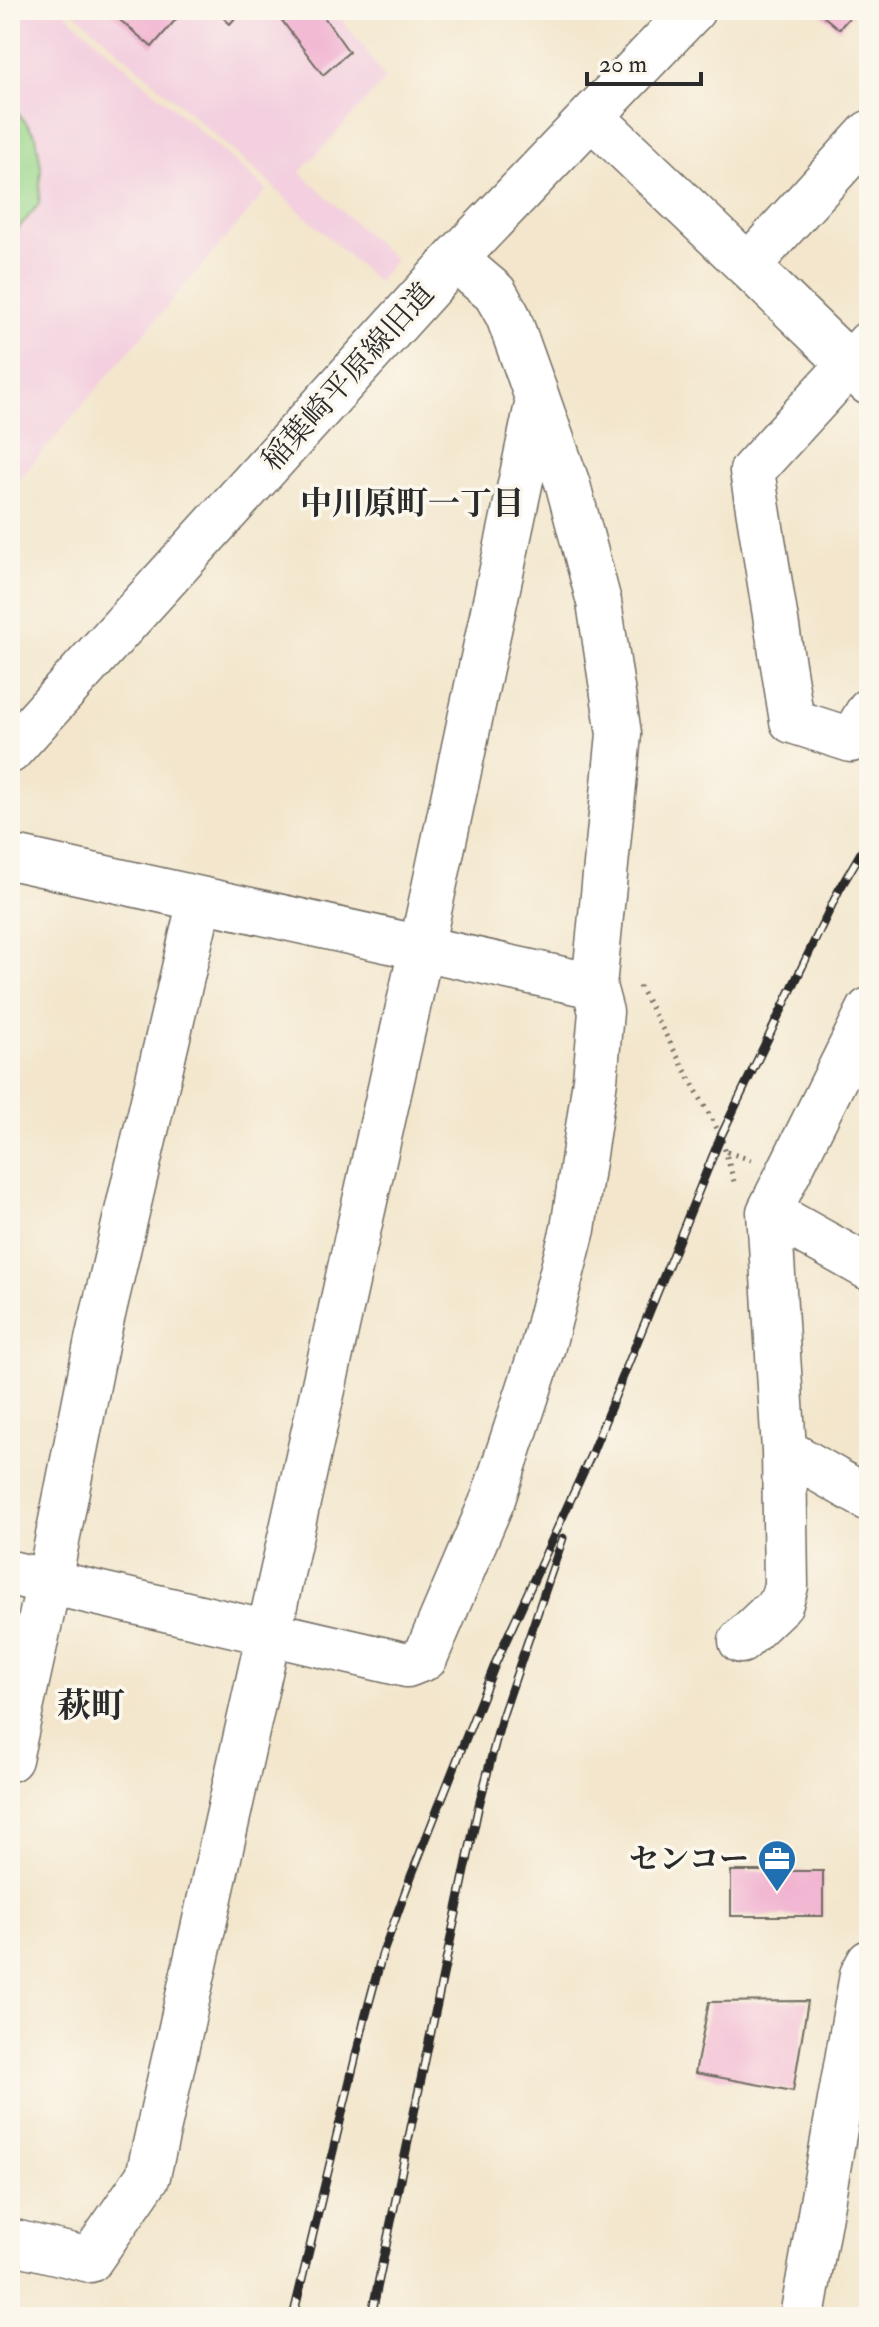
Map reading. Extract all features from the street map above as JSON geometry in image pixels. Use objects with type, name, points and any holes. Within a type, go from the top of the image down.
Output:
[{"type":"street","name":"稲葉崎平原線旧道","points":[[10,751],[455,259],[693,10]]},
{"type":"street","points":[[592,117],[748,266],[862,364],[752,471],[792,721],[851,740],[869,710]]},
{"type":"street","points":[[748,266],[869,133]]},
{"type":"street","points":[[30,1577],[407,1665],[425,1658],[498,1486],[543,1346],[573,1229],[595,1080],[601,1012],[615,984],[619,734],[599,602],[568,485],[502,304],[495,293],[455,259]]},
{"type":"street","points":[[10,2241],[90,2260],[148,2176],[421,949],[538,400]]},
{"type":"street","points":[[10,857],[421,949],[615,984]]},
{"type":"street","points":[[10,1759],[30,1577],[97,1340],[200,900]]},
{"type":"street","points":[[741,1641],[781,1603],[786,1586],[784,1450],[754,1204],[865,1029]]},
{"type":"street","points":[[754,1204],[869,1268]]},
{"type":"street","points":[[784,1450],[869,1499]]},
{"type":"street","points":[[802,2317],[867,1970]]},
{"type":"path","points":[[615,984],[721,1136],[754,1204]]},
{"type":"shaded area","points":[[10,10],[62,10],[267,190],[10,490]]},
{"type":"shaded area","points":[[72,10],[333,10],[364,47],[385,80],[300,172],[395,260],[377,282],[256,171]]},
{"type":"green space","points":[[10,102],[36,136],[41,167],[39,204],[10,238]]},
{"type":"building","points":[[108,10],[184,10],[152,47]]},
{"type":"building","points":[[215,10],[242,10],[230,24]]},
{"type":"building","points":[[274,10],[319,10],[349,52],[323,75]]},
{"type":"building","points":[[816,10],[856,10],[839,29]]},
{"type":"building","name":"センコー","points":[[731,1871],[823,1871],[823,1916],[731,1916]]},
{"type":"building","points":[[808,2001],[793,2091],[695,2073],[709,2002]]},
{"type":"railway","points":[[293,2317],[365,2018],[382,1955],[410,1879],[496,1662],[591,1455],[721,1136],[839,890],[869,839]]},
{"type":"railway","points":[[371,2317],[478,1809],[502,1717],[563,1538]]},
{"type":"place","name":"センコー","points":[[777,1893]]},
{"type":"district","name":"中川原町一丁目","points":[[412,504]]},
{"type":"district","name":"萩町","points":[[91,1706]]}]
